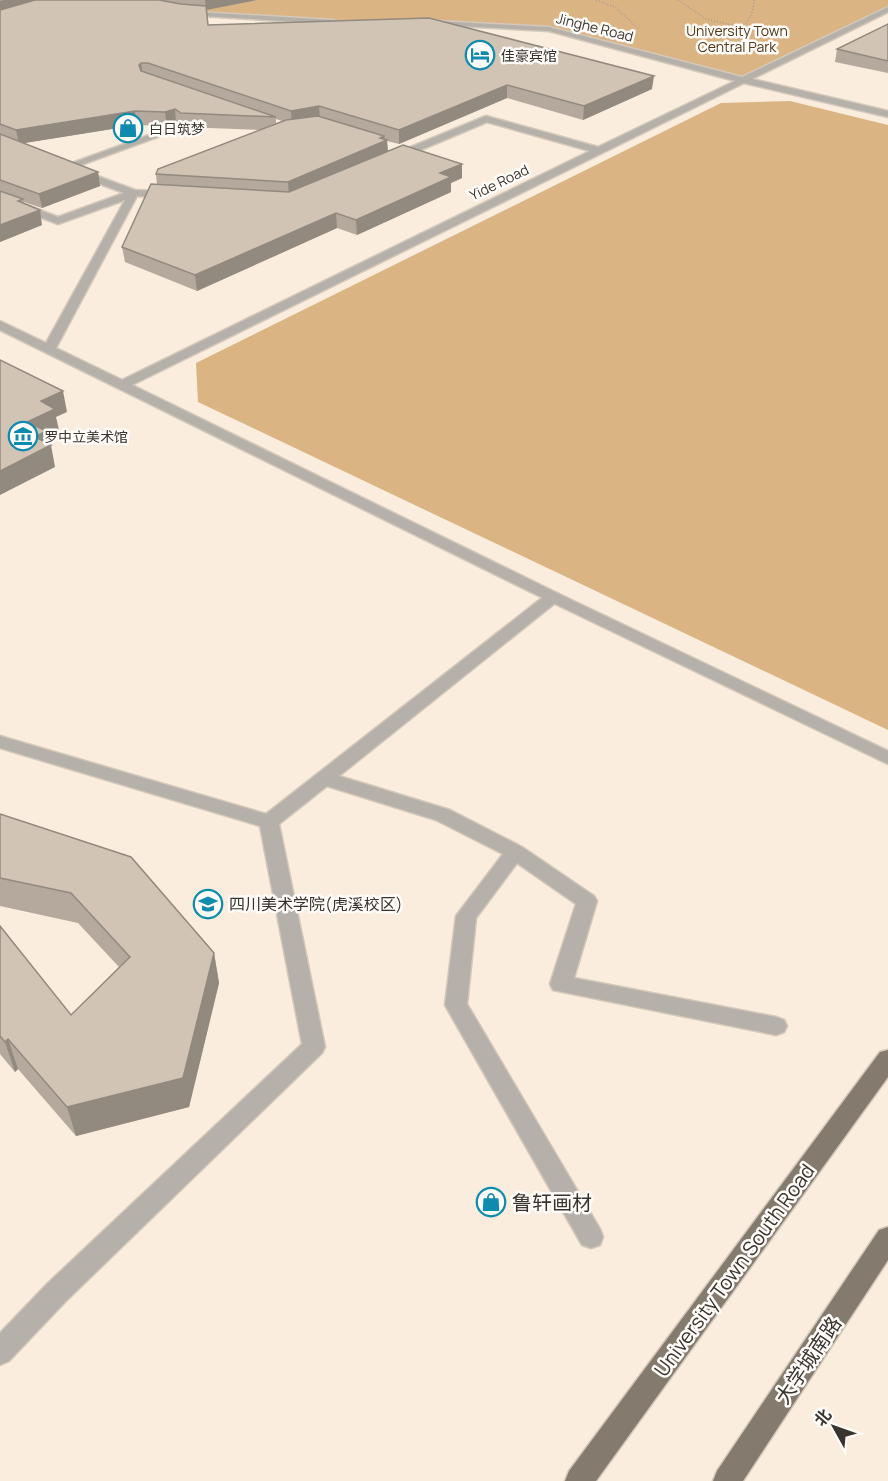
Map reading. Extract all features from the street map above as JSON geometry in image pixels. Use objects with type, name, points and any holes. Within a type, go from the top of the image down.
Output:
[{"type":"main road","name":"University Town South Road","points":[[579,1481],[888,1059]]},
{"type":"main road","name":"大学城南路","points":[[727,1481],[888,1238]]},
{"type":"street","name":"Yide Road","points":[[124,384],[888,9]]},
{"type":"street","points":[[172,11],[308,22],[343,22]]},
{"type":"street","name":"Jinghe Road","points":[[412,22],[549,28],[743,80],[888,114]]},
{"type":"street","points":[[386,161],[486,119],[597,150]]},
{"type":"street","points":[[177,128],[61,165],[134,193],[178,195]]},
{"type":"street","points":[[386,145],[408,152]]},
{"type":"street","points":[[0,198],[58,221],[134,193]]},
{"type":"street","points":[[49,349],[134,193]]},
{"type":"street","points":[[0,325],[553,597],[888,758]]},
{"type":"street","points":[[269,822],[553,597]]},
{"type":"street","points":[[0,742],[269,822]]},
{"type":"street","points":[[324,778],[443,815],[515,852],[587,901],[561,984],[776,1026]]},
{"type":"street","points":[[0,1353],[57,1292],[314,1047],[269,822]]},
{"type":"street","points":[[515,852],[466,916],[456,1005],[591,1237]]},
{"type":"path","points":[[678,0],[706,19],[814,45]]},
{"type":"path","points":[[715,47],[745,27],[754,0]]},
{"type":"green space","name":"University Town Central Park","points":[[109,0],[888,0],[888,7],[743,80],[549,29],[308,22],[183,12]]},
{"type":"green space","points":[[790,101],[888,125],[888,730],[198,402],[196,363],[721,103]]},
{"type":"building","points":[[35,0],[159,0],[206,6],[208,25],[429,18],[654,76],[584,106],[507,85],[399,130],[319,106],[291,111],[148,63],[141,63],[139,65],[141,71],[276,117],[181,113],[175,109],[165,112],[135,111],[16,130],[0,124],[0,10]]},
{"type":"building","points":[[888,24],[888,61],[837,49]]},
{"type":"building","points":[[318,116],[384,136],[380,138],[387,140],[288,182],[156,174],[158,169],[286,120]]},
{"type":"building","points":[[0,134],[98,172],[39,194],[0,180]]},
{"type":"building","points":[[403,145],[462,164],[440,173],[451,177],[356,220],[336,213],[195,275],[122,247],[151,184],[289,192]]},
{"type":"building","points":[[0,191],[23,199],[18,201],[40,210],[0,225]]},
{"type":"building","name":"罗中立美术馆","points":[[0,360],[63,391],[41,401],[55,409],[27,422],[46,431],[35,437],[51,445],[0,471]]},
{"type":"building","points":[[0,814],[131,857],[214,953],[183,1078],[67,1107],[8,1039],[5,1042],[0,1036],[0,926],[71,1015],[130,957],[71,893],[0,878]]},
{"type":"place","name":"佳豪宾馆","points":[[480,55]]},
{"type":"place","name":"白日筑梦","points":[[128,128]]},
{"type":"place","name":"罗中立美术馆","points":[[23,436]]},
{"type":"place","name":"四川美术学院(虎溪校区)","points":[[208,904]]},
{"type":"place","name":"鲁轩画材","points":[[491,1202]]}]
